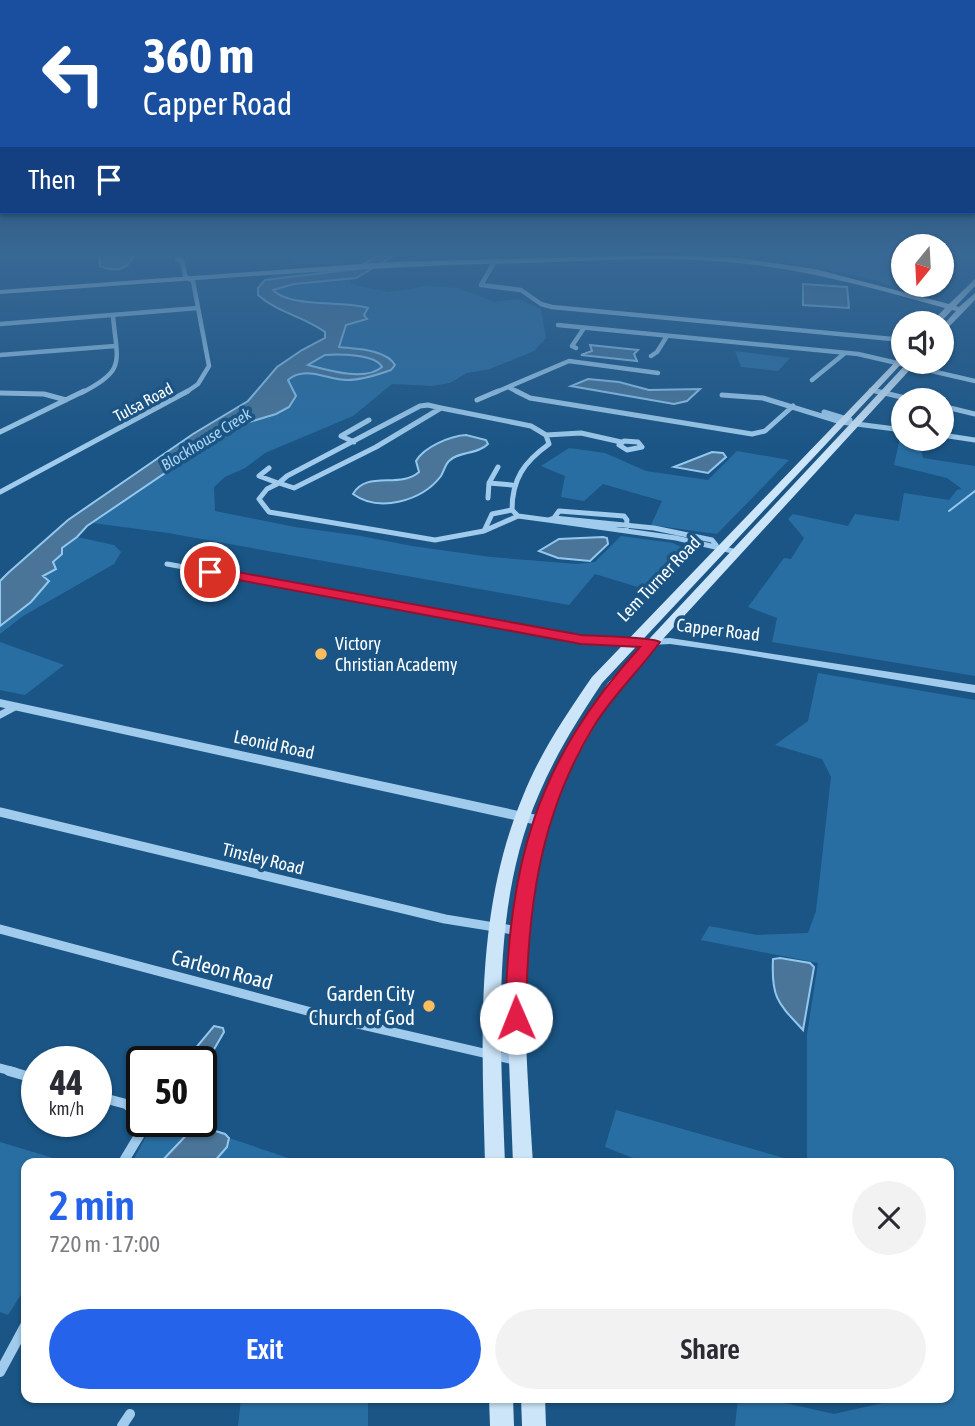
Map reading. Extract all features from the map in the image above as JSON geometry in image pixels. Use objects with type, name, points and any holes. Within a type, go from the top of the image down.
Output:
[{"type":"main road","name":"Lem Turner Road","points":[[523,1158],[515,981],[519,931],[528,867],[561,771],[586,725],[613,686],[802,482],[871,390],[891,369]]},
{"type":"main road","name":"Lem Turner Road","points":[[495,1158],[491,980],[496,928],[507,864],[521,816],[543,765],[564,727],[597,680],[719,547],[847,421],[884,393],[902,374]]},
{"type":"main road","points":[[788,478],[802,482]]},
{"type":"main road","points":[[501,1403],[502,1426]]},
{"type":"main road","points":[[533,1403],[534,1426]]},
{"type":"street","points":[[0,324],[77,319]]},
{"type":"street","points":[[0,432],[113,374],[117,366],[113,319]]},
{"type":"street","name":"Tulsa Road","points":[[0,492],[178,398],[198,384],[208,370],[209,362],[200,319]]},
{"type":"street","points":[[678,319],[891,339]]},
{"type":"street","points":[[558,325],[891,359]]},
{"type":"street","points":[[576,348],[572,346],[584,328]]},
{"type":"street","points":[[650,356],[657,352],[667,336]]},
{"type":"street","points":[[0,355],[115,346]]},
{"type":"street","points":[[813,380],[845,353]]},
{"type":"street","points":[[477,400],[569,361],[645,369],[659,373]]},
{"type":"street","points":[[947,374],[975,382]]},
{"type":"street","points":[[508,387],[530,398],[752,435],[765,431],[793,406]]},
{"type":"street","points":[[871,390],[891,395]]},
{"type":"street","points":[[0,393],[44,394],[66,400]]},
{"type":"street","points":[[723,394],[763,398],[847,421],[891,428]]},
{"type":"street","points":[[621,442],[581,433],[546,435],[531,426],[420,406],[287,475],[267,489],[259,499],[269,512],[435,540],[484,531],[518,516],[627,528],[737,552]]},
{"type":"street","points":[[269,468],[259,476],[295,488],[414,426],[441,408]]},
{"type":"street","points":[[954,409],[975,414]]},
{"type":"street","points":[[354,442],[341,436],[369,420]]},
{"type":"street","points":[[397,420],[414,426]]},
{"type":"street","points":[[518,516],[512,510],[512,485],[520,468],[550,444],[546,435]]},
{"type":"street","points":[[954,437],[975,440]]},
{"type":"street","points":[[488,498],[489,483],[498,467]]},
{"type":"street","points":[[489,483],[512,485]]},
{"type":"street","points":[[484,531],[486,518],[494,511],[512,510]]},
{"type":"street","points":[[551,519],[559,511],[624,516],[627,528]]},
{"type":"street","name":"Capper Road","points":[[167,564],[581,639],[631,643],[670,641],[750,651],[975,689]]},
{"type":"street","name":"Leonid Road","points":[[0,703],[542,821]]},
{"type":"street","points":[[0,715],[15,707]]},
{"type":"street","name":"Tinsley Road","points":[[0,812],[444,919],[519,931]]},
{"type":"street","name":"Carleon Road","points":[[0,929],[345,1021],[518,1061]]},
{"type":"street","points":[[0,1068],[21,1074]]},
{"type":"street","points":[[125,1158],[137,1137]]},
{"type":"street","points":[[0,1372],[21,1333]]},
{"type":"street","points":[[122,1426],[130,1413]]},
{"type":"shaded area","points":[[367,319],[543,319],[546,338],[534,351],[490,369],[467,373],[450,383],[432,386],[392,384],[353,416],[265,453],[245,468],[225,477],[214,487],[215,511],[295,527],[491,557],[577,564],[595,562],[621,536],[673,543],[695,554],[654,592],[595,574],[569,605],[168,533],[93,523],[233,427],[289,407],[288,380],[295,376],[309,373],[353,380],[391,370],[391,359],[369,351],[338,347],[346,325]]},
{"type":"shaded area","points":[[735,351],[790,358],[778,371],[741,367]]},
{"type":"shaded area","points":[[325,355],[365,357],[382,367],[366,374],[356,374],[335,372],[307,364]]},
{"type":"shaded area","points":[[569,448],[605,453],[646,471],[708,480],[737,451],[789,460],[717,534],[651,525],[662,501],[603,484],[584,501],[561,497],[565,476],[541,466]]},
{"type":"shaded area","points":[[897,451],[922,451],[923,458],[975,466],[975,676],[772,642],[777,618],[748,607],[784,558],[791,559],[804,538],[788,519],[793,514],[848,526],[855,514],[899,521],[904,493],[949,500],[957,490],[962,489],[947,478],[894,465]]},
{"type":"shaded area","points":[[77,537],[114,545],[121,552],[114,564],[23,616],[0,634],[0,626],[31,602],[49,581],[42,576],[62,554],[62,548]]},
{"type":"shaded area","points":[[0,642],[64,665],[25,695],[0,690]]},
{"type":"shaded area","points":[[818,673],[975,700],[975,1426],[735,1426],[737,1403],[785,1403],[834,1414],[883,1403],[954,1403],[954,1158],[807,1158],[807,1034],[818,963],[701,940],[709,926],[757,935],[808,933],[816,911],[831,777],[822,759],[775,745],[808,721]]},
{"type":"shaded area","points":[[616,1110],[784,1158],[633,1158],[605,1147]]},
{"type":"shaded area","points":[[146,1137],[185,1137],[165,1158],[134,1158]]},
{"type":"shaded area","points":[[229,1138],[288,1158],[218,1158],[227,1147]]},
{"type":"shaded area","points":[[0,1142],[53,1158],[21,1158],[21,1295],[8,1315],[0,1312]]},
{"type":"shaded area","points":[[241,1403],[368,1403],[368,1426],[238,1426]]},
{"type":"water","name":"Blockhouse Creek","points":[[300,319],[367,319],[346,325],[339,347],[378,353],[395,365],[391,370],[353,380],[309,373],[288,380],[296,396],[289,407],[276,414],[233,427],[87,526],[62,548],[62,554],[53,562],[56,569],[43,576],[49,581],[31,602],[0,626],[0,581],[8,573],[68,520],[193,434],[248,401],[277,367],[325,338],[325,332]],"holes":[[[325,355],[365,357],[382,367],[366,374],[356,374],[308,365]]]},
{"type":"water","points":[[590,345],[638,350],[634,354],[637,361],[581,355],[592,351]]},
{"type":"water","points":[[588,379],[619,382],[649,390],[700,389],[687,401],[674,404],[571,386]]},
{"type":"water","points":[[466,435],[486,440],[488,444],[479,450],[453,458],[433,485],[412,498],[400,502],[375,503],[353,494],[366,483],[411,477],[419,472],[416,461],[425,451],[445,440]]},
{"type":"water","points":[[712,452],[723,453],[726,457],[708,473],[674,467]]},
{"type":"water","points":[[607,538],[608,544],[590,561],[558,558],[539,551],[559,539]]},
{"type":"water","points":[[773,959],[810,963],[814,967],[803,1030],[782,1006],[775,991]]},
{"type":"water","points":[[214,1026],[223,1028],[224,1032],[216,1046],[197,1046]]},
{"type":"water","points":[[217,1132],[229,1138],[227,1147],[217,1158],[165,1158],[185,1137],[217,1137]]},
{"type":"waterway","points":[[949,511],[975,491]]},
{"type":"place","name":"Victory Christian Academy","points":[[321,654]]},
{"type":"place","name":"Garden City Church of God","points":[[429,1006]]},
{"type":"route","points":[[210,572],[581,639],[617,643],[653,642],[613,686],[598,707],[577,740],[553,790],[528,867],[517,946],[516,1018]]}]
